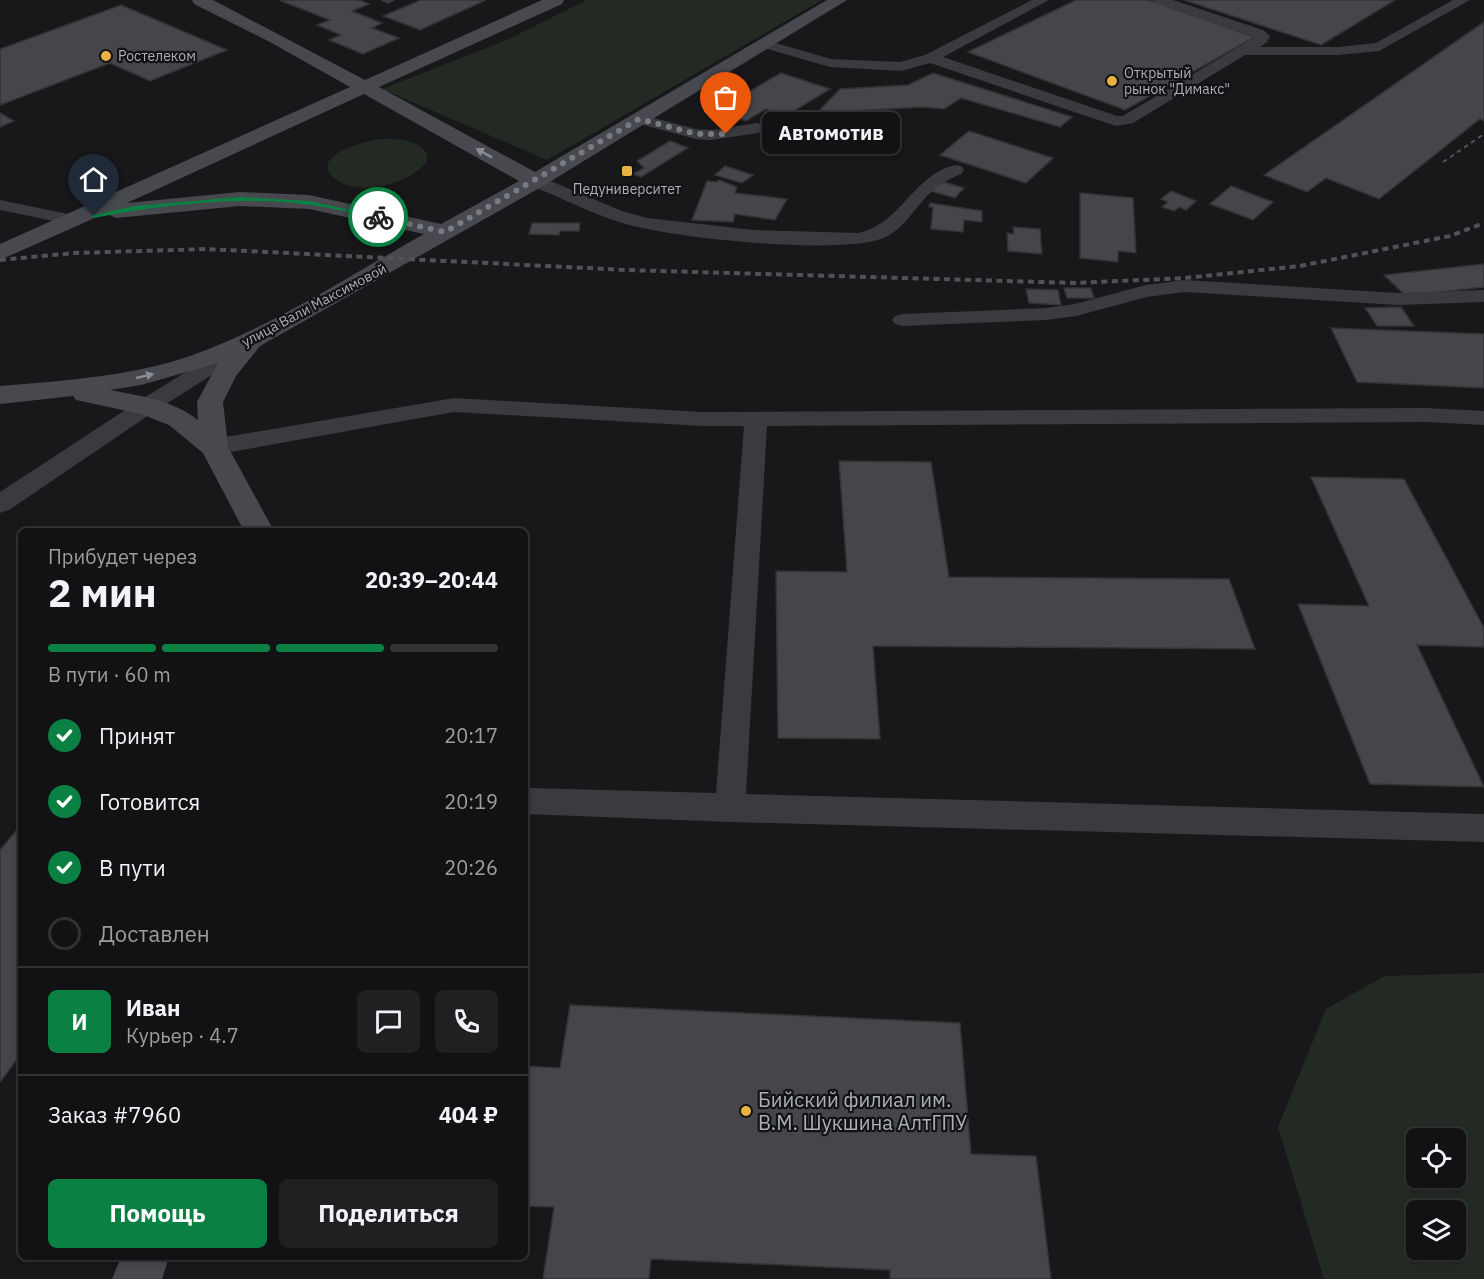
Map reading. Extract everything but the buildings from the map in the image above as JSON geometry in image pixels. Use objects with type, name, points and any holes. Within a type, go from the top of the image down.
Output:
[{"type":"main road","points":[[200,0],[276,38],[535,181]]},
{"type":"main road","points":[[0,253],[367,88],[556,0]]},
{"type":"main road","name":"улица Вали Максимовой","points":[[0,395],[141,377],[201,361],[252,340],[535,181],[839,0]]},
{"type":"main road","points":[[73,220],[134,208],[240,199],[309,202],[445,232]]},
{"type":"main road","points":[[252,340],[224,373],[210,402],[214,447],[257,528]]},
{"type":"main road","points":[[45,391],[99,395],[147,406],[180,420],[214,447]]},
{"type":"main road","points":[[137,1279],[144,1260]]},
{"type":"lane","points":[[765,44],[830,63],[901,67],[930,58],[1042,0]]},
{"type":"lane","points":[[930,58],[1116,121],[1127,120],[1262,39],[1263,36],[1160,0]]},
{"type":"lane","points":[[1242,51],[1338,51],[1379,47],[1463,0]]},
{"type":"lane","points":[[639,119],[696,134],[711,135],[758,128]]},
{"type":"lane","points":[[535,181],[630,220],[699,230],[836,241],[866,238],[886,230],[934,179],[955,170]]},
{"type":"lane","points":[[0,205],[73,220]]},
{"type":"lane","points":[[902,320],[1046,314],[1076,310],[1146,291],[1184,286],[1398,299],[1484,296]]},
{"type":"lane","points":[[0,504],[147,406],[252,340]]},
{"type":"lane","points":[[214,447],[454,405],[703,419],[1426,415],[1484,418]]},
{"type":"lane","points":[[730,808],[756,418]]},
{"type":"lane","points":[[530,802],[1484,828]]},
{"type":"shaded area","points":[[587,0],[822,0],[547,160],[382,89],[507,40]]},
{"type":"shaded area","points":[[381,139],[412,142],[427,153],[427,161],[409,176],[383,186],[355,187],[343,184],[333,177],[328,169],[329,162],[334,156],[365,142]]},
{"type":"shaded area","points":[[1484,973],[1484,1279],[1324,1279],[1278,1127],[1326,1009],[1385,976]]},
{"type":"railway","points":[[1443,162],[1484,134]]},
{"type":"railway","points":[[0,260],[75,253],[207,249],[626,270],[1076,283],[1185,278],[1300,266],[1450,236],[1484,223]]},
{"type":"way so far","points":[[378,217],[445,232],[639,119],[696,134],[726,134]]},
{"type":"place","name":"Ростелеком","points":[[106,56]]},
{"type":"place","name":"Открытый рынок \"Димакс\"","points":[[1112,81]]},
{"type":"place","name":"Автомотив","points":[[726,134]]},
{"type":"place","name":"Педуниверситет","points":[[627,171]]},
{"type":"place","name":"Бийский филиал им. В.М. Шукшина АлтГПУ","points":[[746,1111]]},
{"type":"route","points":[[94,216],[134,208],[240,199],[309,202],[378,217]]}]
